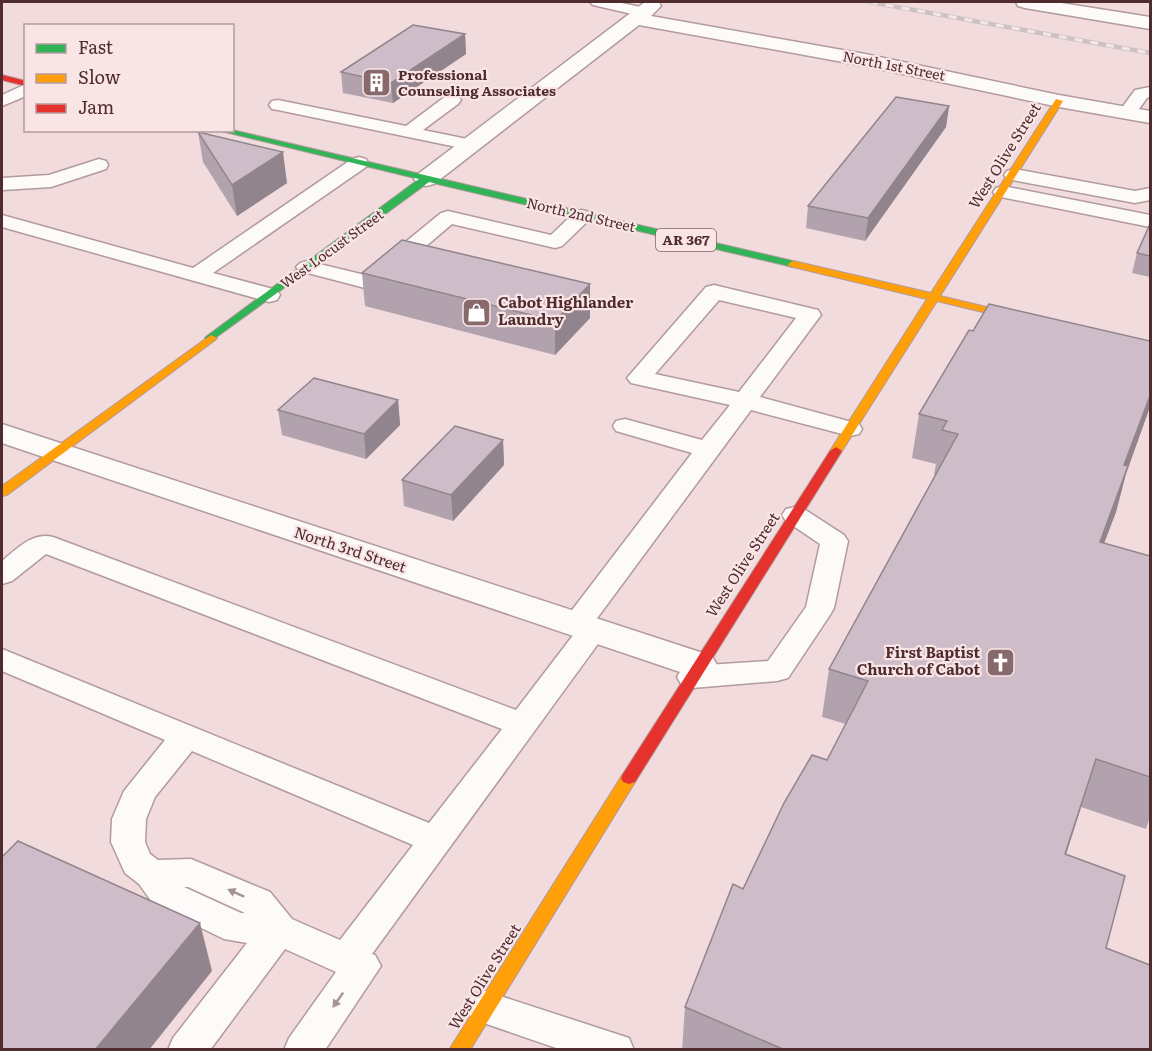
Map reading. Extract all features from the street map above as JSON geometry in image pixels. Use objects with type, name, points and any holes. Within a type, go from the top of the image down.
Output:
[{"type":"street","points":[[1025,2],[1122,10],[1150,23]]},
{"type":"street","name":"North 1st Street","points":[[647,11],[1059,101],[1150,117]]},
{"type":"street","name":"West Locust Street","points":[[2,492],[426,179],[647,11]]},
{"type":"street","points":[[2,78],[24,85]]},
{"type":"street","name":"West Olive Street","points":[[459,1050],[695,671],[1014,175],[1059,101]]},
{"type":"street","name":"North 2nd Street","points":[[229,132],[1047,324]]},
{"type":"street","name":"North 3rd Street","points":[[2,433],[584,627],[695,671]]},
{"type":"lane","points":[[598,2],[647,11]]},
{"type":"lane","points":[[2,101],[24,87]]},
{"type":"lane","points":[[1127,113],[1141,94],[1150,92]]},
{"type":"lane","points":[[409,132],[452,100]]},
{"type":"lane","points":[[278,105],[471,145]]},
{"type":"lane","points":[[196,275],[359,163]]},
{"type":"lane","points":[[2,184],[51,182],[99,165]]},
{"type":"lane","points":[[1014,175],[1135,197],[1150,194]]},
{"type":"lane","points":[[1003,192],[1150,220]]},
{"type":"lane","points":[[307,267],[369,283],[448,217],[555,242],[582,216]]},
{"type":"lane","points":[[2,221],[269,295]]},
{"type":"lane","points":[[346,960],[522,724],[584,627],[708,450],[746,401],[810,315],[714,291],[639,378],[746,401],[850,429]]},
{"type":"lane","points":[[625,426],[708,450]]},
{"type":"lane","points":[[695,671],[777,671],[820,608],[834,541],[795,515]]},
{"type":"lane","points":[[2,575],[43,543],[522,724]]},
{"type":"lane","points":[[2,659],[435,840]]},
{"type":"lane","points":[[186,736],[141,791],[129,819],[128,842],[137,863],[151,874],[168,895],[237,928],[279,930],[362,966],[303,1050]]},
{"type":"lane","points":[[187,1050],[279,930]]},
{"type":"lane","points":[[486,1007],[615,1050]]},
{"type":"building","points":[[413,25],[465,34],[391,83],[341,72]]},
{"type":"building","points":[[896,97],[949,106],[868,218],[808,206]]},
{"type":"building","points":[[198,132],[283,152],[232,185]]},
{"type":"building","points":[[1150,224],[1150,256],[1137,253]]},
{"type":"building","points":[[402,240],[590,284],[555,321],[362,273]]},
{"type":"building","name":"First Baptist Church of Cabot","points":[[989,304],[1150,341],[1150,396],[1124,465],[1128,466],[1100,542],[1150,556],[1150,777],[1096,759],[1065,854],[1125,876],[1106,948],[1150,965],[1150,1050],[785,1050],[685,1007],[733,884],[743,889],[784,803],[812,755],[827,760],[868,681],[829,669],[958,434],[942,430],[947,421],[919,414],[969,330],[973,331]]},
{"type":"building","points":[[314,378],[398,400],[364,434],[278,410]]},
{"type":"building","points":[[455,426],[503,440],[451,495],[402,480]]},
{"type":"building","points":[[18,841],[200,923],[95,1050],[2,1050],[2,857]]},
{"type":"railway","points":[[870,2],[1150,53]]},
{"type":"traffic: fast","points":[[230,132],[793,264]]},
{"type":"traffic: fast","points":[[211,338],[426,179]]},
{"type":"traffic: slow","points":[[836,451],[1059,101]]},
{"type":"traffic: slow","points":[[793,264],[1029,320]]},
{"type":"traffic: slow","points":[[2,492],[211,338]]},
{"type":"traffic: slow","points":[[459,1050],[629,778]]},
{"type":"traffic: jam","points":[[2,78],[24,84]]},
{"type":"traffic: jam","points":[[629,778],[836,451]]},
{"type":"place","name":"Professional Counseling Associates","points":[[377,83]]},
{"type":"place","name":"Cabot Highlander Laundry","points":[[477,312]]},
{"type":"place","name":"First Baptist Church of Cabot","points":[[1001,662]]}]
